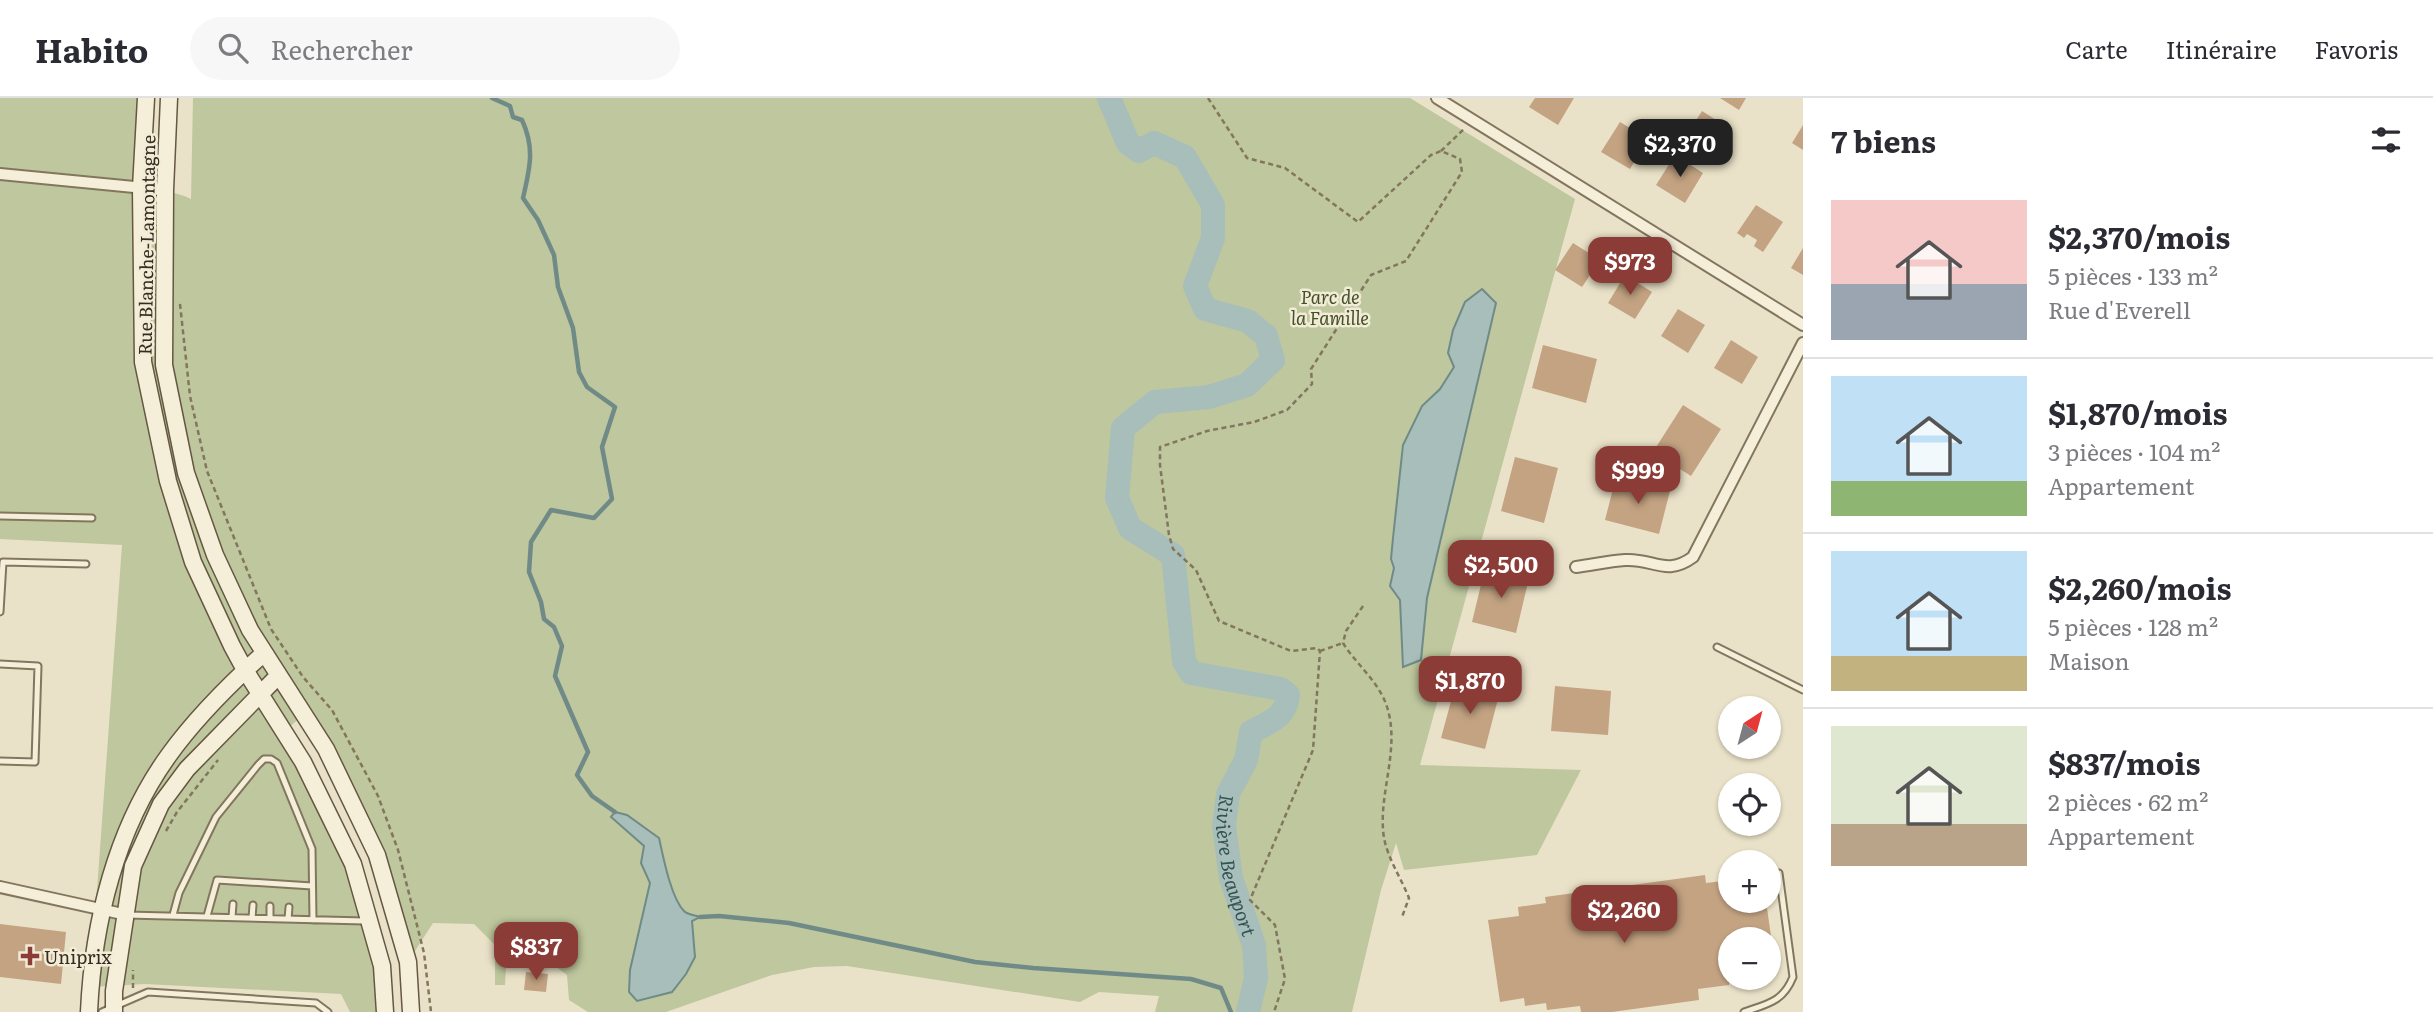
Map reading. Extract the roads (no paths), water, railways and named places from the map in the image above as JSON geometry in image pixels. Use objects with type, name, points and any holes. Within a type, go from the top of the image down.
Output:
[{"type":"street","name":"Rue Blanche-Lamontagne","points":[[146,98],[141,188],[143,362],[168,481],[193,562],[245,670],[303,762],[353,864],[382,966],[385,1012]]},
{"type":"street","name":"Rue Blanche-Lamontagne","points":[[169,98],[165,190],[164,365],[186,473],[215,555],[250,630],[326,749],[377,855],[408,962],[411,1012]]},
{"type":"street","points":[[1437,98],[1803,325]]},
{"type":"street","points":[[0,174],[165,190]]},
{"type":"street","points":[[1576,567],[1628,559],[1663,567],[1681,565],[1693,557],[1803,343]]},
{"type":"street","points":[[89,1012],[90,987],[102,911],[116,859],[146,789],[170,753],[245,670],[264,653]]},
{"type":"street","points":[[110,1010],[133,866],[161,804],[187,769],[259,693],[283,683]]},
{"type":"street","points":[[0,887],[127,915]]},
{"type":"lane","points":[[0,516],[92,519]]},
{"type":"lane","points":[[0,612],[3,562],[86,564]]},
{"type":"lane","points":[[1717,647],[1803,690]]},
{"type":"lane","points":[[0,664],[38,666],[35,762],[0,761]]},
{"type":"lane","points":[[173,915],[179,893],[216,817],[258,765],[264,759],[271,759],[277,763],[312,849],[313,920]]},
{"type":"lane","points":[[207,916],[217,880],[236,885],[291,888],[312,886]]},
{"type":"lane","points":[[1762,1012],[1787,991],[1793,977],[1781,888]]},
{"type":"lane","points":[[232,917],[233,904]]},
{"type":"lane","points":[[252,918],[253,905]]},
{"type":"lane","points":[[270,906],[270,918]]},
{"type":"lane","points":[[288,919],[289,907]]},
{"type":"lane","points":[[127,915],[369,921]]},
{"type":"lane","points":[[110,1010],[148,992],[316,1003],[328,1012]]},
{"type":"lane","points":[[1744,1012],[1773,1003]]},
{"type":"water","points":[[1482,289],[1496,303],[1427,598],[1421,660],[1403,667],[1400,600],[1390,586],[1394,568],[1391,559],[1403,445],[1422,406],[1440,389],[1454,367],[1448,353],[1453,330],[1465,302]]},
{"type":"water","points":[[615,812],[627,815],[659,838],[668,876],[679,905],[689,914],[700,917],[692,921],[695,957],[686,974],[672,992],[637,1001],[629,992],[630,970],[650,883],[641,863],[644,846],[611,817]]},
{"type":"waterway","points":[[492,98],[510,106],[513,117],[522,120],[526,130],[530,158],[523,198],[538,220],[554,255],[558,287],[573,328],[579,372],[587,387],[615,407],[602,447],[612,499],[594,518],[551,510],[531,542],[529,572],[541,602],[544,619],[554,627],[562,646],[555,676],[588,752],[577,775],[592,796],[615,812]]},
{"type":"waterway","name":"Rivière Beauport","points":[[1109,98],[1128,143],[1139,151],[1154,143],[1185,157],[1213,205],[1213,238],[1195,286],[1205,309],[1248,321],[1266,336],[1273,360],[1247,385],[1209,397],[1155,402],[1123,428],[1117,498],[1130,528],[1173,555],[1184,661],[1191,673],[1281,689],[1288,695],[1287,703],[1280,714],[1251,732],[1246,760],[1228,794],[1224,826],[1231,878],[1254,945],[1256,978],[1248,1012]]},
{"type":"waterway","points":[[700,917],[719,916],[789,923],[975,962],[1191,979],[1221,988],[1231,1012]]},
{"type":"place","name":"Uniprix","points":[[30,956]]},
{"type":"park label","name":"Parc de la Famille","points":[[1330,306]]}]
